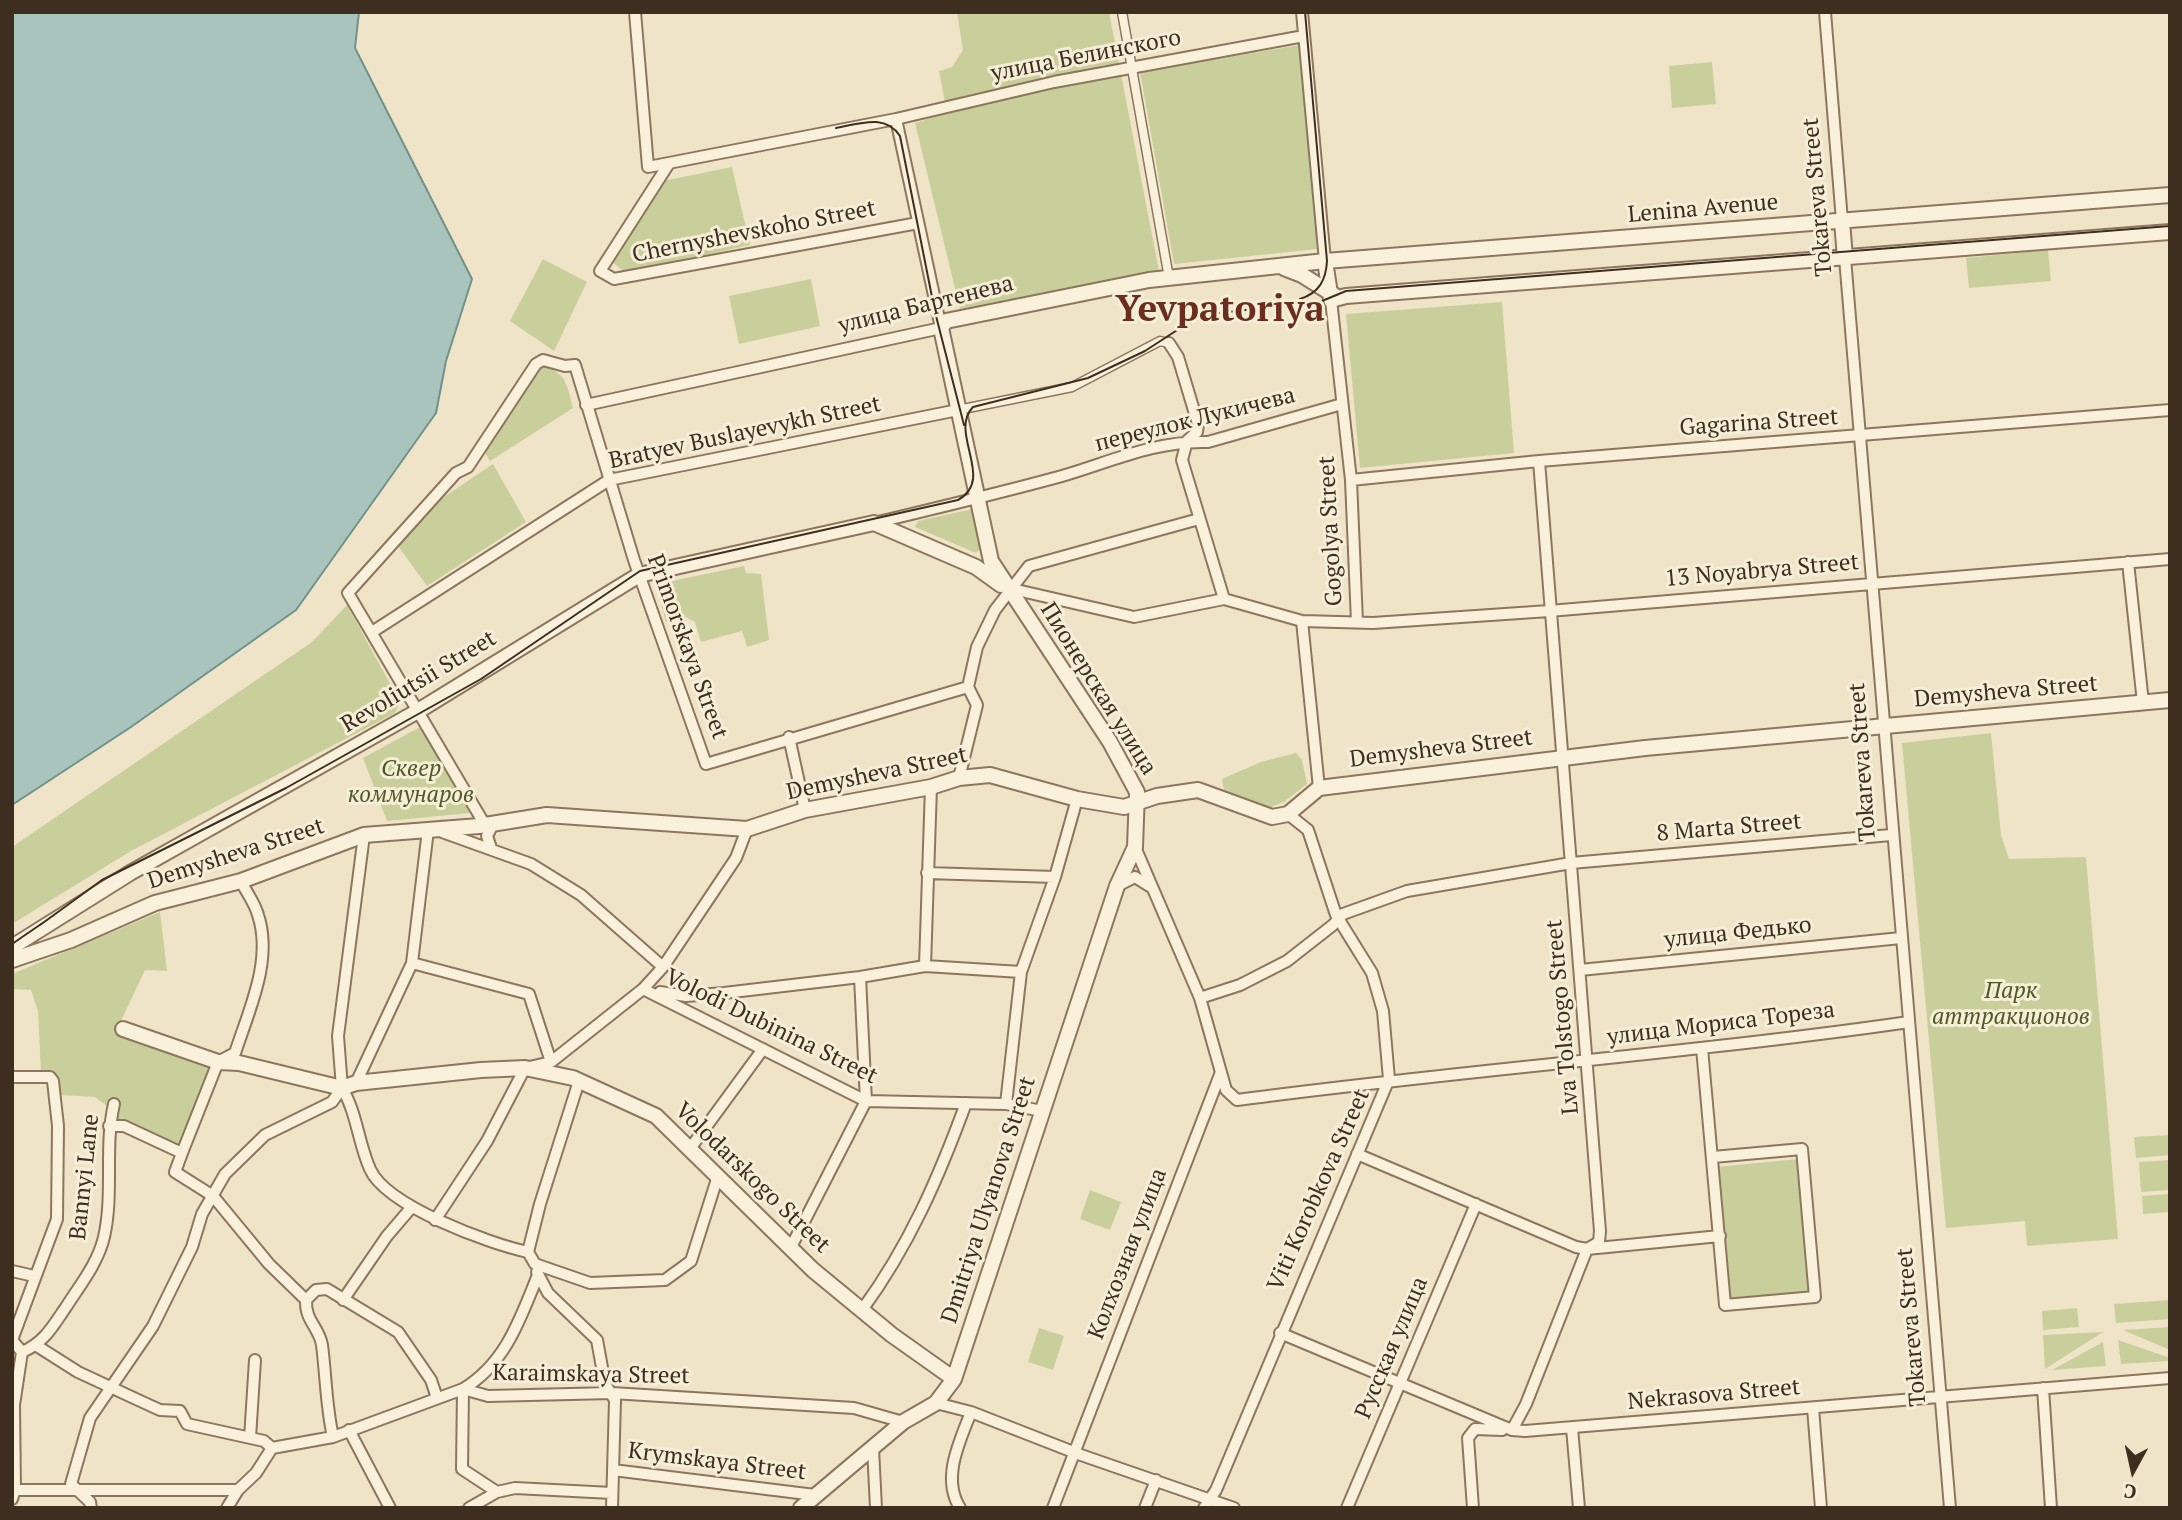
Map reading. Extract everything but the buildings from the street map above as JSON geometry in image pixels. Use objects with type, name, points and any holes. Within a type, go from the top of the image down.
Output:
[{"type":"street","points":[[635,12],[648,167],[896,119],[941,328]]},
{"type":"street","points":[[1122,12],[1169,278]]},
{"type":"street","points":[[1302,12],[1330,297]]},
{"type":"street","name":"Tokareva Street","points":[[1825,12],[1862,437],[1891,835],[1950,1508]]},
{"type":"street","name":"улица Белинского","points":[[896,119],[1132,67],[1304,36]]},
{"type":"street","name":"Chernyshevskoho Street","points":[[668,165],[600,271],[614,279],[918,223]]},
{"type":"street","name":"Lenina Avenue","points":[[1280,267],[1325,261],[2170,195]]},
{"type":"street","points":[[1280,267],[1302,275],[1330,297],[2170,232]]},
{"type":"street","name":"улица Бартенева","points":[[586,405],[941,328],[957,317],[1169,278],[1280,267]]},
{"type":"street","name":"Gogolya Street","points":[[1319,788],[1302,621],[1357,622],[1351,480],[1330,297]]},
{"type":"street","name":"Пионерская улица","points":[[941,328],[990,561],[1110,742],[1137,792],[1139,802],[1135,847],[1200,998],[1221,1072]]},
{"type":"street","points":[[958,410],[1072,387],[1160,341],[1169,343],[1178,357],[1198,424],[1197,432],[1187,441],[1182,460],[1224,599]]},
{"type":"street","name":"Primorskaya Street","points":[[372,632],[348,593],[456,473],[468,467],[536,364],[543,360],[565,366],[575,365],[639,575],[706,764],[789,737],[968,688]]},
{"type":"street","name":"переулок Лукичева","points":[[874,523],[977,498],[1158,446],[1187,441],[1208,442],[1342,404]]},
{"type":"street","name":"Bratyev Buslayevykh Street","points":[[372,632],[609,480],[958,410]]},
{"type":"street","name":"Gagarina Street","points":[[1351,480],[1539,461],[2170,410]]},
{"type":"street","name":"Lva Tolstogo Street","points":[[1512,1430],[1522,1414],[1587,1250],[1599,1242],[1600,1231],[1539,461]]},
{"type":"street","points":[[959,778],[977,705],[968,688],[977,647],[995,610],[1029,566],[1199,519]]},
{"type":"street","points":[[874,523],[976,567],[1009,592],[1021,591],[1134,617],[1224,599],[1302,621]]},
{"type":"street","name":"Revoliutsii Street","points":[[12,947],[130,873],[418,711],[639,575],[874,523]]},
{"type":"street","name":"13 Noyabrya Street","points":[[1357,622],[1549,611],[2170,559]]},
{"type":"street","points":[[976,567],[990,561]]},
{"type":"street","points":[[2128,562],[2143,703]]},
{"type":"street","points":[[372,632],[489,825],[487,836],[491,848]]},
{"type":"street","name":"Demysheva Street","points":[[1319,788],[1562,757],[2170,700]]},
{"type":"street","points":[[789,737],[805,810]]},
{"type":"street","name":"Demysheva Street","points":[[12,960],[71,940],[155,903],[241,881],[364,835],[489,825],[547,815],[747,829],[805,810],[931,788],[959,778],[990,775],[1077,799],[1124,807],[1198,790],[1272,817],[1288,814]]},
{"type":"street","points":[[925,966],[931,788]]},
{"type":"street","points":[[1288,814],[1319,788]]},
{"type":"street","points":[[1006,1104],[1021,972],[1055,877],[1077,799]]},
{"type":"street","name":"Viti Korobkova Street","points":[[1207,1503],[1216,1490],[1280,1333],[1390,1079],[1383,1011],[1372,973],[1339,919],[1308,830],[1288,814]]},
{"type":"street","points":[[91,1508],[90,1502],[71,1483],[90,1418],[110,1385],[153,1326],[225,1174],[265,1135],[332,1102],[349,1085],[412,963],[431,829],[531,864],[581,895],[663,967]]},
{"type":"street","points":[[435,1220],[486,1141],[525,1068],[551,1062],[643,989],[663,967],[736,858],[747,829]]},
{"type":"street","points":[[364,835],[338,1036],[350,1101],[371,1173],[411,1208],[435,1220],[528,1252]]},
{"type":"street","name":"8 Marta Street","points":[[1200,998],[1240,985],[1278,966],[1315,941],[1343,914],[1407,891],[1571,863],[1891,835]]},
{"type":"street","name":"Dmitriya Ulyanova Street","points":[[801,1508],[903,1422],[936,1403],[954,1379],[1117,886],[1135,847]]},
{"type":"street","points":[[927,873],[1055,877]]},
{"type":"street","points":[[1117,886],[1135,877],[1153,889]]},
{"type":"street","points":[[241,881],[258,914],[263,940],[261,970],[235,1053],[218,1062],[175,1172],[213,1196],[269,1264],[306,1300]]},
{"type":"street","name":"улица Федько","points":[[1580,971],[1901,938]]},
{"type":"street","points":[[412,963],[529,994],[551,1062]]},
{"type":"street","points":[[643,989],[686,996],[860,977],[925,966],[1021,972]]},
{"type":"street","points":[[790,1249],[866,1101],[860,977]]},
{"type":"street","name":"Volodi Dubinina Street","points":[[643,989],[866,1101],[1006,1104],[1042,1111]]},
{"type":"street","name":"улица Мориса Тореза","points":[[1221,1072],[1226,1090],[1237,1100],[1390,1079],[1703,1048],[1909,1023]]},
{"type":"street","name":"Volodarskogo Street","points":[[123,1030],[218,1062],[239,1063],[349,1085],[481,1070],[525,1068],[579,1081],[656,1116],[790,1249],[862,1310],[954,1379]]},
{"type":"street","points":[[1703,1048],[1725,1305],[1815,1297],[1802,1149],[1713,1157]]},
{"type":"street","points":[[690,1150],[763,1049]]},
{"type":"street","name":"Колхозная улица","points":[[1053,1508],[1221,1072]]},
{"type":"street","points":[[12,1077],[50,1077],[53,1082],[58,1126],[57,1219],[12,1340],[22,1352],[13,1405],[13,1493],[78,1489],[147,1492],[238,1490]]},
{"type":"street","points":[[579,1081],[540,1204],[528,1252],[548,1293],[597,1340],[605,1384],[615,1400],[612,1508]]},
{"type":"street","points":[[862,1310],[912,1233],[938,1179],[966,1103]]},
{"type":"street","name":"Bannyi Lane","points":[[37,1346],[94,1264],[104,1237],[108,1199],[108,1126],[114,1104]]},
{"type":"street","points":[[108,1126],[124,1126],[182,1153]]},
{"type":"street","points":[[1357,1154],[1587,1250],[1720,1236]]},
{"type":"street","points":[[536,1270],[590,1283],[665,1280],[691,1262],[718,1179]]},
{"type":"street","name":"Русская улица","points":[[1347,1508],[1476,1204]]},
{"type":"street","points":[[344,1300],[387,1236],[411,1208]]},
{"type":"street","points":[[497,1492],[462,1469],[463,1389],[480,1379],[500,1357],[536,1270]]},
{"type":"street","points":[[12,1271],[34,1276]]},
{"type":"street","points":[[333,1437],[325,1402],[322,1341],[305,1314],[306,1300],[316,1290],[327,1289],[401,1336],[431,1380],[437,1398]]},
{"type":"street","name":"Nekrasova Street","points":[[1280,1333],[1512,1430],[1572,1428],[2170,1378]]},
{"type":"street","points":[[22,1352],[37,1346],[78,1372],[160,1410],[180,1411],[187,1424],[264,1441],[272,1448],[256,1473],[238,1490],[227,1508]]},
{"type":"street","points":[[250,1438],[255,1360]]},
{"type":"street","points":[[2043,1388],[2051,1508]]},
{"type":"street","name":"Karaimskaya Street","points":[[272,1448],[333,1437],[463,1389],[488,1396],[612,1393],[854,1408],[903,1422]]},
{"type":"street","points":[[936,1403],[971,1412],[1156,1480],[1207,1503],[1234,1508]]},
{"type":"street","points":[[1813,1408],[1821,1508]]},
{"type":"street","points":[[960,1508],[952,1489],[951,1470],[971,1412]]},
{"type":"street","points":[[1572,1428],[1579,1508]]},
{"type":"street","points":[[1474,1508],[1468,1438],[1475,1429],[1512,1430]]},
{"type":"street","points":[[349,1430],[390,1508]]},
{"type":"street","points":[[873,1448],[876,1508]]},
{"type":"street","name":"Krymskaya Street","points":[[613,1470],[815,1496]]},
{"type":"street","points":[[1145,1508],[1156,1480]]},
{"type":"street","name":"Krymskaya Street","points":[[469,1508],[497,1492],[515,1488],[612,1493]]},
{"type":"green space","points":[[957,12],[1109,12],[1159,271],[960,309],[915,123],[947,113],[939,71],[952,67],[963,50]]},
{"type":"green space","points":[[1300,45],[1318,249],[1174,264],[1140,72]]},
{"type":"green space","points":[[1712,62],[1716,104],[1672,108],[1669,66]]},
{"type":"green space","points":[[732,167],[750,245],[626,273],[611,261],[663,181]]},
{"type":"green space","points":[[2048,250],[2051,281],[1969,288],[1966,258]]},
{"type":"green space","points":[[543,259],[587,282],[554,351],[510,321]]},
{"type":"green space","points":[[811,279],[820,326],[739,344],[729,296]]},
{"type":"green space","points":[[1502,302],[1514,453],[1360,468],[1346,314]]},
{"type":"green space","points":[[543,366],[557,372],[565,381],[573,408],[490,461],[483,450]]},
{"type":"green space","points":[[493,464],[526,522],[427,586],[398,546],[438,501]]},
{"type":"green space","points":[[973,509],[981,547],[976,553],[915,527],[918,521]]},
{"type":"green space","points":[[744,566],[746,573],[761,574],[769,640],[747,647],[742,631],[701,642],[695,622],[686,617],[666,622],[658,593],[662,583]]},
{"type":"green space","points":[[347,605],[400,702],[395,713],[131,851],[12,924],[12,847],[312,642]]},
{"type":"green space","name":"Сквер коммунаров","points":[[422,726],[470,813],[387,821],[363,758]]},
{"type":"green space","name":"Парк аттракционов","points":[[1991,733],[2001,835],[2009,859],[2086,857],[2118,1239],[2027,1246],[2025,1221],[1946,1228],[1902,743]]},
{"type":"green space","points":[[1296,753],[1302,760],[1307,784],[1284,802],[1269,808],[1224,790],[1222,779],[1261,762]]},
{"type":"green space","points":[[160,912],[167,971],[145,970],[121,1021],[120,1030],[216,1063],[182,1149],[108,1123],[111,1109],[95,1097],[60,1095],[52,1077],[41,1072],[38,1011],[31,990],[12,989],[12,974]]},
{"type":"green space","points":[[2170,1135],[2170,1155],[2136,1158],[2134,1137]]},
{"type":"green space","points":[[1798,1159],[1810,1295],[1729,1302],[1717,1167]]},
{"type":"green space","points":[[2170,1160],[2170,1190],[2141,1192],[2139,1162]]},
{"type":"green space","points":[[1090,1190],[1121,1202],[1110,1230],[1080,1219]]},
{"type":"green space","points":[[2170,1194],[2170,1212],[2143,1214],[2142,1196]]},
{"type":"green space","points":[[2170,1300],[2170,1319],[2116,1323],[2114,1304]]},
{"type":"green space","points":[[2077,1308],[2079,1327],[2043,1330],[2042,1311]]},
{"type":"green space","points":[[2170,1327],[2170,1350],[2123,1330]]},
{"type":"green space","points":[[1039,1328],[1064,1336],[1053,1370],[1028,1362]]},
{"type":"green space","points":[[2103,1332],[2045,1369],[2043,1335]]},
{"type":"green space","points":[[2118,1340],[2170,1358],[2170,1361],[2121,1364]]},
{"type":"green space","points":[[2103,1342],[2106,1366],[2052,1370]]},
{"type":"water","points":[[12,12],[359,12],[355,48],[472,279],[446,361],[436,413],[296,610],[131,727],[12,805]]},
{"type":"tram line","points":[[1300,299],[1320,285],[1327,261],[1305,12]]},
{"type":"tram line","points":[[836,128],[879,122],[887,124],[900,136],[935,312],[964,425]]},
{"type":"tram line","points":[[40,925],[102,880],[286,788],[481,679],[640,571],[958,500],[969,491],[973,480],[965,430],[973,407],[1088,378],[1145,351],[1188,323],[1211,314],[1322,301],[1346,291],[2170,226]]},
{"type":"tram line","points":[[12,944],[47,920]]},
{"type":"district","name":"Yevpatoriya","points":[[1220,310]]}]
